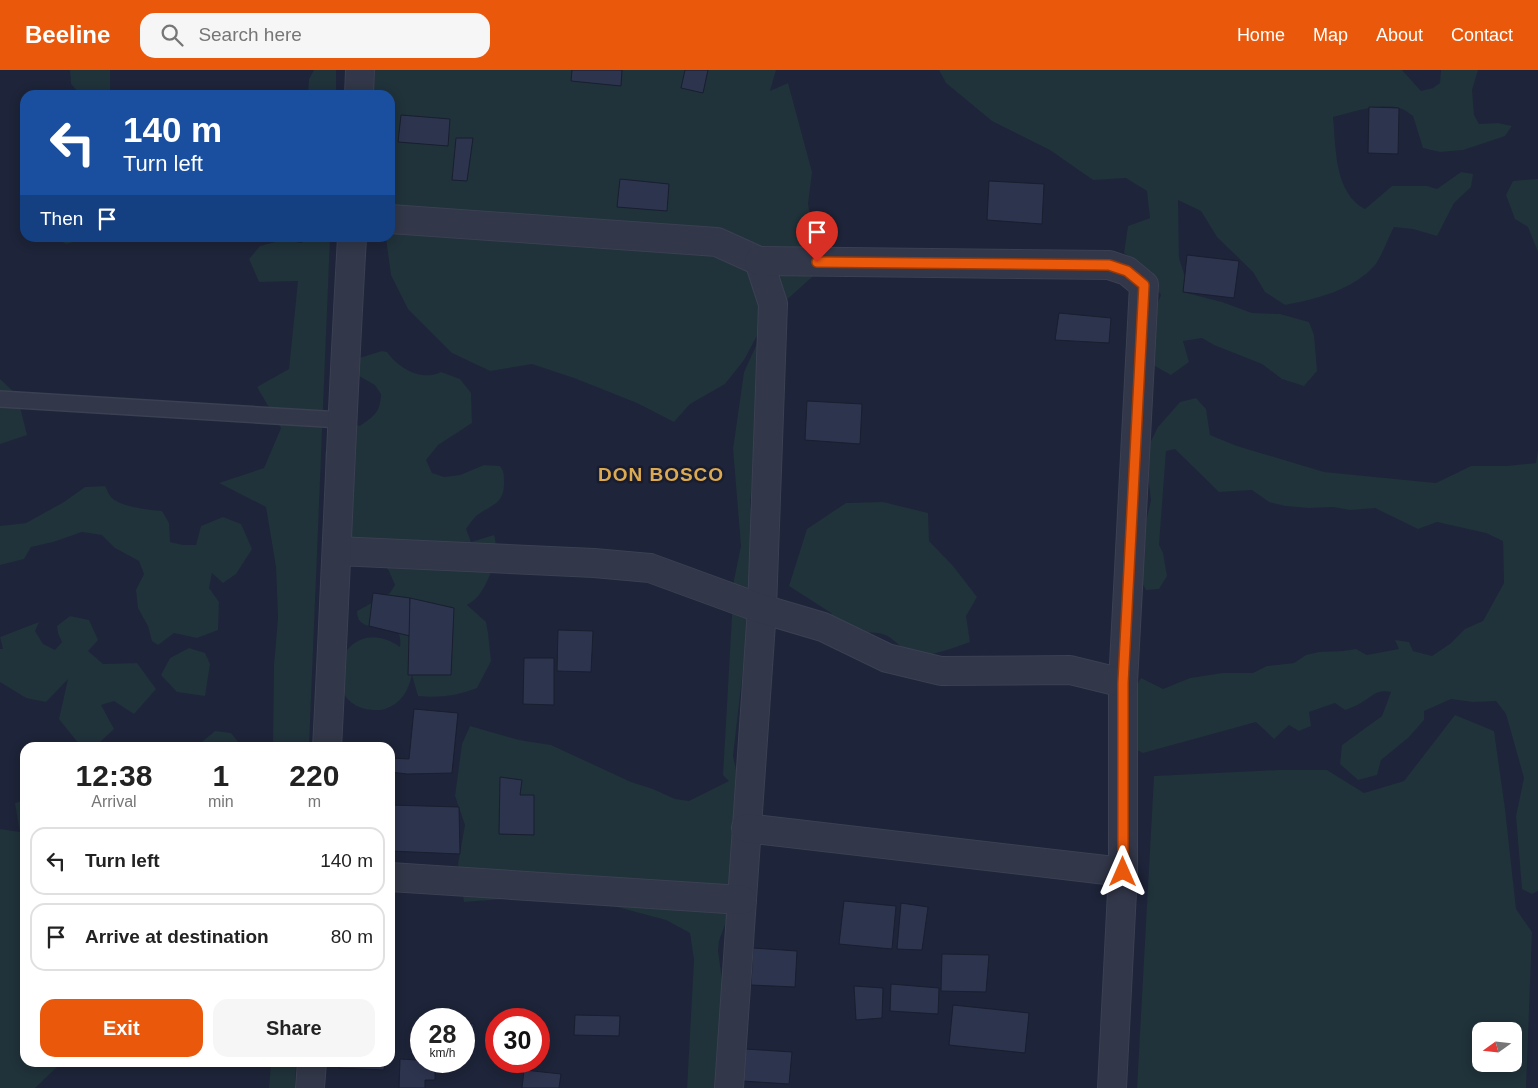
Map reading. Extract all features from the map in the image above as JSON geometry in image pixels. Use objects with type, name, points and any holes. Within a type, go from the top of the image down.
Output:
[{"type":"street","points":[[359,90],[360,70]]},
{"type":"street","points":[[395,219],[717,242],[759,261],[1109,265],[1127,271],[1144,285],[1123,683],[1123,872],[1112,1088]]},
{"type":"street","points":[[327,742],[337,551],[341,420],[352,242]]},
{"type":"street","points":[[729,1088],[762,609],[773,304],[759,261]]},
{"type":"street","points":[[337,551],[650,568],[762,609],[823,627],[887,658],[941,671],[1070,670],[1123,683]]},
{"type":"street","points":[[746,828],[1123,872]]},
{"type":"street","points":[[395,877],[742,900]]},
{"type":"street","points":[[310,1088],[312,1067]]},
{"type":"lane","points":[[0,399],[341,420]]},
{"type":"shaded area","points":[[70,70],[110,70],[110,90],[76,90],[71,84]]},
{"type":"shaded area","points":[[314,70],[336,70],[336,90],[308,90],[309,79]]},
{"type":"shaded area","points":[[350,70],[776,70],[770,91],[788,83],[812,172],[808,204],[821,269],[772,313],[760,330],[744,360],[725,384],[690,404],[674,422],[637,403],[532,364],[490,371],[452,353],[408,309],[391,275],[387,242],[395,242],[395,90],[355,90]]},
{"type":"shaded area","points":[[939,70],[1402,70],[1421,91],[1433,88],[1440,83],[1441,70],[1478,70],[1472,90],[1474,115],[1479,124],[1498,123],[1512,126],[1505,136],[1463,150],[1440,152],[1423,148],[1413,116],[1401,109],[1375,107],[1333,117],[1336,155],[1342,181],[1347,192],[1355,202],[1365,209],[1392,186],[1427,186],[1437,189],[1461,172],[1473,174],[1471,187],[1454,203],[1437,236],[1413,229],[1394,227],[1377,262],[1366,274],[1334,292],[1297,303],[1285,305],[1265,292],[1253,272],[1217,237],[1201,211],[1178,200],[1179,258],[1185,277],[1183,292],[1222,302],[1252,313],[1280,314],[1309,322],[1314,335],[1317,371],[1304,386],[1282,379],[1262,364],[1214,345],[1202,338],[1183,341],[1189,362],[1171,375],[1153,365],[1148,327],[1161,295],[1138,263],[1124,253],[1128,226],[1150,218],[1147,191],[1126,178],[1093,180],[1050,150],[992,121],[946,83]]},
{"type":"shaded area","points":[[1538,179],[1538,252],[1528,227],[1515,219],[1506,195],[1513,181]]},
{"type":"shaded area","points":[[275,242],[330,242],[309,742],[273,742],[274,665],[278,618],[276,567],[266,507],[219,483],[264,468],[281,428],[257,387],[289,369],[298,281],[259,282],[249,259],[260,246]]},
{"type":"shaded area","points":[[759,339],[764,382],[750,502],[752,528],[750,608],[733,756],[742,797],[737,819],[732,827],[730,911],[719,941],[718,951],[723,986],[719,1025],[720,1088],[687,1088],[694,960],[690,933],[666,920],[606,904],[558,895],[464,902],[458,864],[465,825],[455,796],[462,744],[470,726],[519,740],[551,745],[631,782],[675,799],[689,801],[729,781],[723,775],[734,580],[741,546],[733,449],[744,372]]},
{"type":"shaded area","points":[[382,351],[387,352],[397,363],[411,372],[434,375],[441,372],[460,379],[471,393],[472,423],[438,445],[426,460],[432,473],[444,477],[460,475],[484,465],[500,466],[503,474],[504,489],[499,500],[476,516],[466,529],[471,542],[494,535],[496,542],[495,558],[487,582],[478,596],[467,605],[486,622],[488,633],[491,661],[477,688],[448,696],[418,696],[412,675],[406,691],[400,700],[385,709],[373,710],[361,708],[346,697],[342,685],[343,656],[355,643],[374,637],[388,640],[400,647],[398,630],[387,617],[369,626],[360,621],[357,614],[357,611],[390,593],[395,585],[382,561],[346,561],[326,488],[325,453],[339,427],[355,424],[360,426],[378,410],[381,394],[375,385],[359,376],[359,358]]},
{"type":"shaded area","points":[[0,379],[17,395],[27,435],[0,444]]},
{"type":"shaded area","points":[[1196,398],[1206,409],[1210,435],[1237,446],[1324,472],[1436,483],[1471,466],[1506,466],[1536,463],[1538,449],[1538,891],[1532,894],[1522,889],[1516,816],[1524,778],[1506,714],[1496,701],[1473,702],[1451,699],[1424,711],[1424,720],[1408,738],[1381,760],[1377,775],[1358,780],[1340,764],[1342,745],[1382,716],[1391,692],[1378,692],[1345,710],[1335,703],[1309,712],[1311,726],[1299,731],[1289,725],[1274,739],[1256,722],[1143,753],[1125,744],[1128,699],[1141,678],[1163,689],[1190,678],[1222,673],[1253,673],[1267,666],[1294,663],[1306,655],[1319,652],[1356,649],[1367,655],[1399,649],[1395,640],[1409,642],[1413,651],[1432,656],[1451,643],[1465,629],[1483,621],[1504,583],[1503,541],[1486,533],[1437,522],[1418,529],[1375,508],[1350,510],[1333,507],[1285,506],[1269,502],[1252,490],[1219,492],[1175,449],[1166,451],[1159,545],[1163,553],[1167,576],[1159,589],[1146,590],[1135,570],[1151,500],[1145,453],[1158,427],[1180,402]]},
{"type":"shaded area","points":[[105,486],[111,497],[121,503],[162,511],[169,523],[170,542],[196,545],[201,526],[223,517],[241,524],[252,549],[236,574],[223,583],[212,573],[209,588],[219,602],[218,630],[197,638],[174,633],[158,645],[152,641],[148,626],[138,608],[136,590],[144,574],[139,561],[115,548],[102,535],[82,532],[31,547],[24,559],[0,565],[0,526],[26,523],[64,502],[85,487]]},
{"type":"shaded area","points":[[883,502],[928,513],[929,541],[953,566],[977,597],[966,616],[970,642],[936,653],[918,656],[908,652],[889,637],[880,634],[843,635],[831,613],[789,586],[807,529],[846,503]]},
{"type":"shaded area","points":[[70,616],[89,620],[98,640],[88,651],[103,664],[137,663],[156,689],[134,714],[114,701],[101,705],[114,729],[100,742],[77,742],[59,719],[68,679],[46,702],[26,698],[0,682],[0,649],[3,649],[0,637],[39,622],[35,631],[43,644],[55,650],[62,642],[57,626]]},
{"type":"shaded area","points":[[189,648],[205,653],[210,664],[205,696],[177,692],[161,675],[170,658]]},
{"type":"shaded area","points":[[1455,715],[1494,731],[1516,909],[1532,932],[1526,1088],[1137,1088],[1154,776],[1279,770],[1327,770],[1364,793],[1404,781]]},
{"type":"shaded area","points":[[215,731],[231,733],[238,742],[202,742]]},
{"type":"shaded area","points":[[20,802],[20,832],[15,803]]},
{"type":"shaded area","points":[[0,829],[20,832],[20,1067],[57,1067],[35,1088],[0,1088]]},
{"type":"shaded area","points":[[271,1067],[296,1067],[295,1088],[269,1088]]},
{"type":"building","points":[[572,70],[622,70],[621,86],[571,81]]},
{"type":"building","points":[[685,70],[708,70],[703,93],[681,88]]},
{"type":"building","points":[[1369,107],[1399,108],[1398,154],[1368,153]]},
{"type":"building","points":[[401,115],[450,119],[448,146],[398,142]]},
{"type":"building","points":[[456,138],[473,138],[467,181],[452,180]]},
{"type":"building","points":[[620,179],[669,184],[667,211],[617,207]]},
{"type":"building","points":[[989,181],[1044,184],[1042,224],[987,220]]},
{"type":"building","points":[[1187,255],[1239,261],[1234,298],[1183,292]]},
{"type":"building","points":[[1059,313],[1111,318],[1109,343],[1055,340]]},
{"type":"building","points":[[807,401],[862,404],[860,444],[805,440]]},
{"type":"building","points":[[373,593],[410,598],[410,636],[369,626]]},
{"type":"building","points":[[410,598],[454,608],[451,675],[408,675]]},
{"type":"building","points":[[558,630],[593,631],[591,672],[557,671]]},
{"type":"building","points":[[524,658],[554,658],[554,705],[523,704]]},
{"type":"building","points":[[414,709],[458,713],[452,773],[395,773],[395,758],[409,759]]},
{"type":"building","points":[[500,777],[522,780],[520,795],[534,795],[534,835],[499,834]]},
{"type":"building","points":[[395,805],[459,807],[460,854],[395,851]]},
{"type":"building","points":[[844,901],[896,906],[892,949],[839,944]]},
{"type":"building","points":[[901,903],[928,907],[922,950],[897,949]]},
{"type":"building","points":[[753,948],[797,951],[795,987],[751,985]]},
{"type":"building","points":[[942,954],[989,955],[986,992],[941,991]]},
{"type":"building","points":[[891,984],[939,988],[938,1014],[890,1011]]},
{"type":"building","points":[[854,986],[883,988],[882,1018],[856,1020]]},
{"type":"building","points":[[953,1005],[1029,1013],[1025,1053],[949,1045]]},
{"type":"building","points":[[575,1015],[620,1016],[619,1036],[574,1035]]},
{"type":"building","points":[[745,1049],[792,1052],[789,1084],[742,1081]]},
{"type":"building","points":[[400,1059],[410,1060],[410,1073],[435,1073],[435,1080],[425,1080],[425,1088],[399,1088]]},
{"type":"building","points":[[339,1067],[384,1067],[384,1070]]},
{"type":"building","points":[[524,1073],[561,1074],[559,1088],[522,1088]]},
{"type":"district","name":"DON BOSCO","points":[[661,474]]},
{"type":"route","points":[[817,262],[1109,265],[1127,271],[1144,285],[1123,683],[1123,872]]}]
